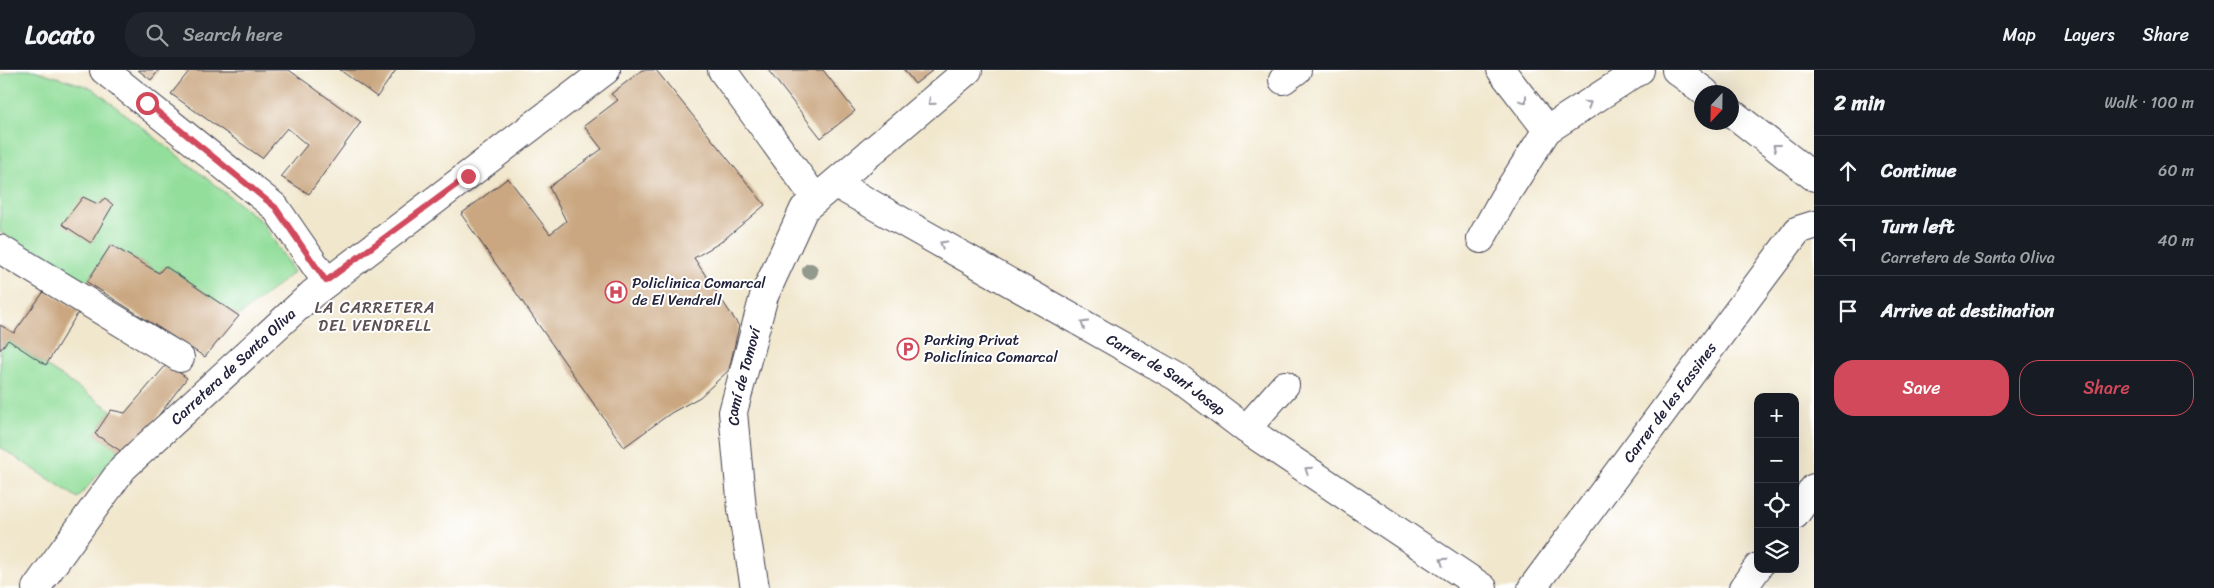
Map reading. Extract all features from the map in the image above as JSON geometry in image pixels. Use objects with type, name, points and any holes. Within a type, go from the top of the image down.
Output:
[{"type":"street","points":[[88,70],[113,77],[275,207],[326,281]]},
{"type":"street","name":"Carretera de Santa Oliva","points":[[36,588],[123,468],[326,281],[606,70]]},
{"type":"street","name":"Carrer de Sant Josep","points":[[722,70],[826,192],[1177,377],[1246,429],[1483,588]]},
{"type":"street","name":"Camí de Tomoví","points":[[754,588],[742,509],[733,412],[764,296],[804,209],[968,70]]},
{"type":"street","points":[[1501,70],[1547,130]]},
{"type":"street","points":[[1481,239],[1503,199],[1547,130],[1640,70]]},
{"type":"street","points":[[1676,70],[1696,85]]},
{"type":"street","points":[[1739,118],[1814,177]]},
{"type":"street","name":"Carrer de les Fassines","points":[[1532,588],[1798,230],[1814,225]]},
{"type":"street","points":[[0,249],[180,358]]},
{"type":"street","points":[[1246,429],[1285,385]]},
{"type":"street","points":[[1799,509],[1814,488]]},
{"type":"street","points":[[1743,588],[1754,573]]},
{"type":"green space","points":[[17,70],[34,70],[92,88],[262,222],[294,272],[239,316],[165,266],[159,273],[111,245],[87,282],[0,232],[0,75]]},
{"type":"green space","points":[[8,340],[111,410],[95,434],[119,450],[78,498],[0,447],[0,351]]},
{"type":"building","points":[[138,70],[159,70],[151,80]]},
{"type":"building","points":[[190,70],[289,70],[361,122],[309,194],[281,177],[307,145],[287,128],[262,158],[171,94]]},
{"type":"building","points":[[340,70],[396,70],[377,97]]},
{"type":"building","name":"Policlinica Comarcal de El Vendrell","points":[[642,70],[656,70],[765,205],[721,242],[694,258],[739,326],[729,370],[700,397],[671,413],[624,447],[461,214],[508,178],[550,234],[566,221],[549,187],[602,149],[584,126],[618,100],[611,94]]},
{"type":"building","points":[[768,70],[823,70],[855,111],[821,138]]},
{"type":"building","points":[[904,70],[933,70],[915,84]]},
{"type":"building","points":[[83,197],[98,204],[105,198],[113,205],[91,243],[62,224]]},
{"type":"building","points":[[111,245],[159,273],[165,266],[239,316],[205,357],[87,282]]},
{"type":"building","points":[[45,290],[79,311],[46,365],[8,340],[0,350],[0,325],[14,333]]},
{"type":"building","points":[[167,364],[187,378],[128,456],[95,434],[111,410],[125,413]]},
{"type":"place","name":"Policlinica Comarcal de El Vendrell","points":[[616,292]]},
{"type":"place","name":"Parking Privat Policlínica Comarcal","points":[[908,349]]},
{"type":"district","name":"LA CARRETERA DEL VENDRELL","points":[[375,316]]},
{"type":"route","points":[[147,103],[275,207],[285,218],[326,281],[468,176]]}]
